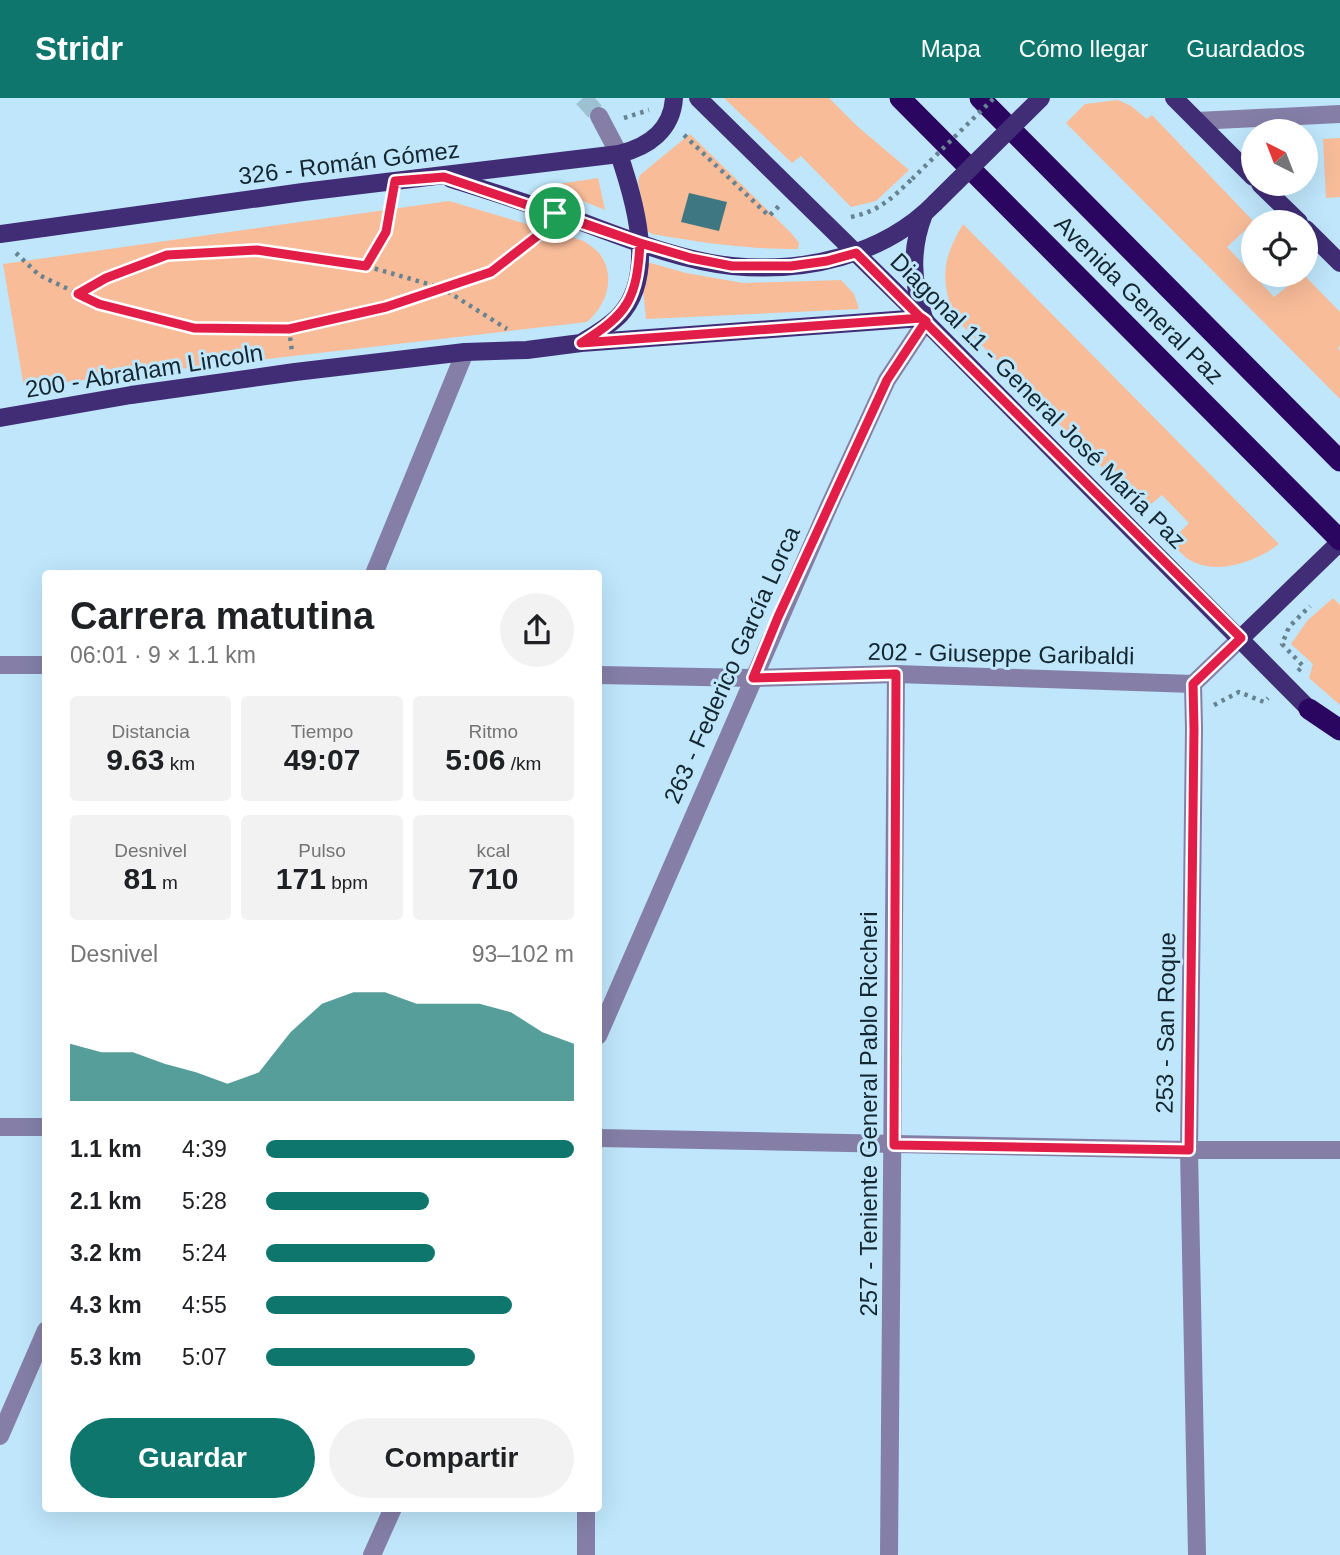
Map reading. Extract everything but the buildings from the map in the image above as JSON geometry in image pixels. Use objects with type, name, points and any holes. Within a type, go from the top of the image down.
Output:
[{"type":"highway","name":"Avenida General Paz","points":[[900,98],[1340,541]]},
{"type":"highway","name":"Avenida General Paz","points":[[980,98],[1340,461]]},
{"type":"highway","points":[[1309,709],[1340,730]]},
{"type":"main road","name":"326 - Román Gómez","points":[[5,241],[395,181],[619,154],[640,147],[656,137],[670,117],[674,98]]},
{"type":"main road","name":"Diagonal 11 - General José María Paz","points":[[698,98],[924,320],[1309,709]]},
{"type":"main road","points":[[444,177],[640,243],[712,263],[743,266],[811,264],[856,253],[877,244],[930,209],[1041,98]]},
{"type":"main road","points":[[1174,98],[1241,165]]},
{"type":"main road","points":[[581,343],[620,315],[633,296],[639,270],[640,243],[630,188],[619,154]]},
{"type":"main road","points":[[1272,196],[1287,210]]},
{"type":"main road","points":[[924,320],[914,277],[915,245],[930,209]]},
{"type":"main road","points":[[1318,241],[1340,263]]},
{"type":"main road","name":"200 - Abraham Lincoln","points":[[0,418],[145,393],[465,352],[527,350],[581,343],[924,320]]},
{"type":"main road","points":[[1241,638],[1340,541]]},
{"type":"street","points":[[1197,121],[1340,114]]},
{"type":"street","points":[[599,116],[619,154]]},
{"type":"street","name":"263 - Federico García Lorca","points":[[602,1026],[778,617],[887,380],[924,320]]},
{"type":"street","points":[[376,570],[465,352]]},
{"type":"street","points":[[1193,684],[1241,638]]},
{"type":"street","points":[[0,665],[42,666]]},
{"type":"street","name":"202 - Giuseppe Garibaldi","points":[[602,675],[753,678],[896,674],[1193,684]]},
{"type":"street","name":"257 - Teniente General Pablo Riccheri","points":[[890,1555],[896,674]]},
{"type":"street","name":"253 - San Roque","points":[[1193,684],[1189,1150],[1197,1555]]},
{"type":"street","name":"Diagonal 11 - General José María Paz","points":[[1309,709],[1340,742]]},
{"type":"street","points":[[0,1127],[42,1127]]},
{"type":"street","points":[[602,1138],[1189,1150],[1340,1150]]},
{"type":"street","points":[[0,1436],[42,1339]]},
{"type":"street","points":[[373,1555],[391,1512]]},
{"type":"street","points":[[586,1512],[586,1555]]},
{"type":"path","points":[[912,179],[994,98]]},
{"type":"path","points":[[366,266],[386,232],[395,181]]},
{"type":"path","points":[[5,241],[38,275],[99,304],[194,328],[289,329],[386,307],[491,272],[545,230],[555,213]]},
{"type":"path","points":[[78,294],[106,278],[167,255],[257,250],[366,266],[442,288],[503,325],[527,350]]},
{"type":"shaded area","points":[[724,98],[829,98],[909,170],[876,201],[851,207],[801,156],[792,163]]},
{"type":"shaded area","points":[[1118,100],[1131,106],[1147,119],[1152,115],[1243,210],[1241,234],[1227,247],[1241,262],[1241,287],[1265,287],[1274,297],[1287,287],[1316,287],[1340,312],[1340,399],[1066,123],[1085,104]]},
{"type":"shaded area","points":[[690,134],[791,233],[799,243],[798,249],[725,245],[647,231],[638,181],[640,175]]},
{"type":"shaded area","points":[[1340,138],[1340,197],[1326,198],[1323,139]]},
{"type":"shaded area","points":[[598,178],[605,210],[546,186]]},
{"type":"shaded area","points":[[449,201],[584,241],[596,250],[605,264],[608,282],[604,300],[594,315],[587,322],[24,387],[3,264]]},
{"type":"shaded area","points":[[963,224],[1279,544],[1250,560],[1217,567],[1192,562],[1170,542],[1189,523],[1162,495],[1144,510],[955,318],[945,281],[947,259]]},
{"type":"shaded area","points":[[640,260],[686,273],[743,283],[841,280],[854,294],[859,309],[646,319]]},
{"type":"shaded area","points":[[1333,598],[1340,605],[1340,705],[1309,678],[1313,664],[1291,644],[1308,620]]},
{"type":"tunnel","points":[[583,98],[599,116]]},
{"type":"route","points":[[555,213],[545,230],[491,272],[386,307],[289,329],[194,328],[99,304],[78,294],[106,278],[167,255],[257,250],[366,266],[386,232],[395,181],[444,177],[555,213],[640,243],[712,263],[754,267],[791,266],[827,261],[856,253],[922,318],[1004,401],[1241,638],[1193,684],[1189,1150],[894,1145],[896,674],[753,678],[778,617],[887,380],[926,321],[922,318],[581,343],[620,315],[633,296],[639,270],[640,243],[555,213]]}]
